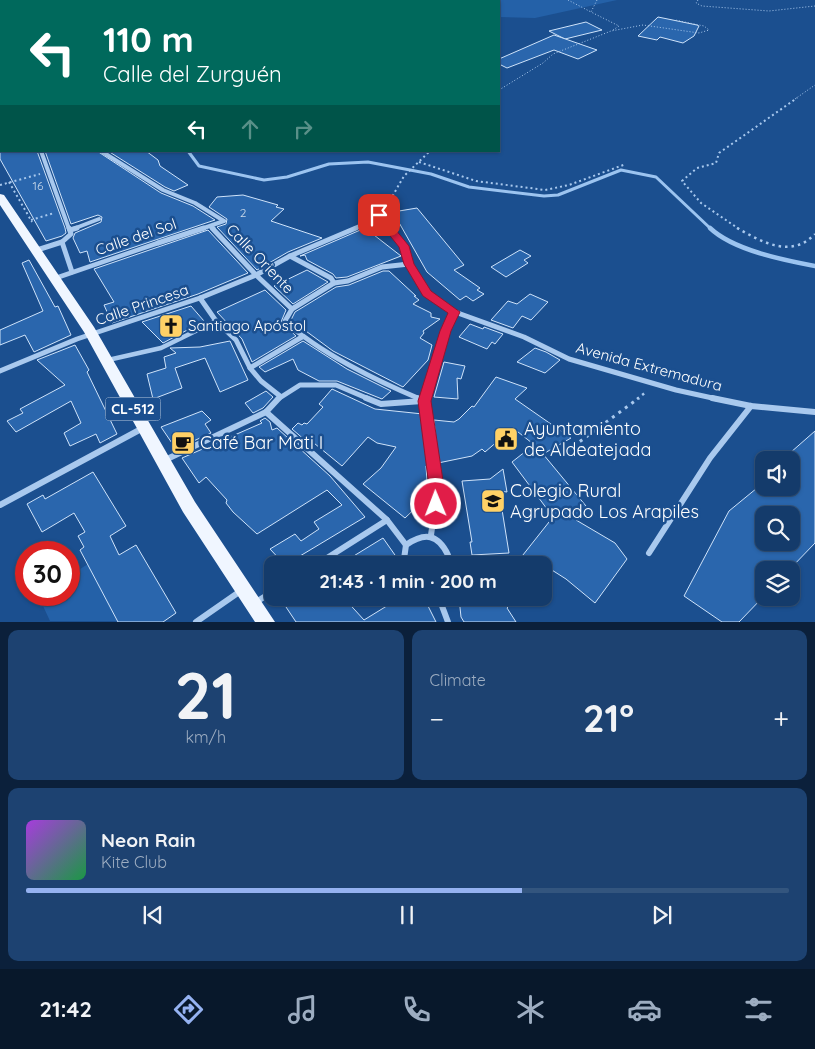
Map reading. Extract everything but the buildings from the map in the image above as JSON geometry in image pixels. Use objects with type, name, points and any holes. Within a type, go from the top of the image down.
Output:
[{"type":"main road","name":"CL-512","points":[[0,197],[93,335],[188,507],[266,622]]},
{"type":"street","points":[[37,250],[62,242],[71,234],[41,152]]},
{"type":"street","name":"Calle del Sol","points":[[56,278],[224,221],[195,203],[163,190],[103,152]]},
{"type":"street","name":"Calle Princesa","points":[[0,371],[77,339],[200,298],[256,275],[290,256],[360,226],[379,215]]},
{"type":"street","name":"Avenida Extremadura","points":[[379,215],[404,246],[409,264],[427,294],[454,312],[524,337],[570,359],[654,384],[751,406],[815,412]]},
{"type":"street","points":[[70,230],[99,219]]},
{"type":"street","name":"Calle Oriente","points":[[212,226],[256,275],[292,309]]},
{"type":"street","points":[[62,242],[72,272]]},
{"type":"street","points":[[290,256],[331,278],[334,283]]},
{"type":"street","points":[[409,264],[382,267],[348,281],[334,283],[292,309],[285,321],[302,337],[393,388],[424,401]]},
{"type":"street","points":[[200,298],[216,321],[236,340],[250,368],[261,381],[280,396]]},
{"type":"street","points":[[431,535],[437,494],[424,401],[446,331],[454,312]]},
{"type":"street","points":[[107,360],[161,348],[216,321]]},
{"type":"street","points":[[250,368],[302,337]]},
{"type":"street","points":[[163,461],[266,412],[280,396],[300,385],[336,384],[381,404],[424,401]]},
{"type":"street","points":[[649,553],[710,458],[751,406]]},
{"type":"street","points":[[266,412],[387,520],[406,545],[404,556]]},
{"type":"street","points":[[0,506],[144,428]]},
{"type":"street","points":[[330,556],[387,520]]},
{"type":"street","points":[[406,545],[419,536],[431,535],[443,543],[448,556]]},
{"type":"street","points":[[196,622],[243,590]]},
{"type":"street","points":[[254,604],[264,597]]},
{"type":"street","points":[[442,606],[448,622]]},
{"type":"path","points":[[500,89],[543,63],[553,54],[619,26],[568,0]]},
{"type":"path","points":[[591,12],[597,0]]},
{"type":"path","points":[[698,0],[698,5],[708,7],[769,11],[815,6]]},
{"type":"path","points":[[611,31],[643,25],[699,33],[709,30],[704,26],[675,20]]},
{"type":"path","points":[[815,85],[718,153],[716,162],[702,166],[682,181],[726,222],[754,237],[784,247],[795,247],[804,245],[815,234]]},
{"type":"path","points":[[379,215],[390,203],[404,176],[429,152]]},
{"type":"path","points":[[418,163],[476,181],[545,190],[569,185],[626,164]]},
{"type":"path","points":[[0,184],[49,172]]},
{"type":"path","points":[[9,182],[35,227]]},
{"type":"path","points":[[31,220],[62,210]]},
{"type":"path","points":[[567,451],[600,424],[635,401],[654,384]]},
{"type":"shaded area","points":[[500,0],[617,0],[535,18],[500,17]]},
{"type":"shaded area","points":[[88,564],[118,621],[50,621],[43,606],[80,606],[80,569]]},
{"type":"waterway","points":[[189,152],[199,166],[264,180],[287,177],[329,164],[368,162],[431,174],[469,187],[544,196],[558,195],[621,170],[656,177],[711,229]]},
{"type":"waterway","points":[[710,228],[720,236],[745,248],[815,266]]},
{"type":"place","name":"Santiago Apóstol","points":[[171,326]]},
{"type":"place","name":"Ayuntamiento de Aldeatejada","points":[[506,439]]},
{"type":"place","name":"Café Bar Mati I","points":[[183,443]]},
{"type":"place","name":"Colegio Rural Agrupado Los Arapiles","points":[[493,501]]},
{"type":"route","points":[[379,215],[404,246],[409,264],[427,294],[454,312],[446,331],[424,401],[437,494],[436,504]]}]
